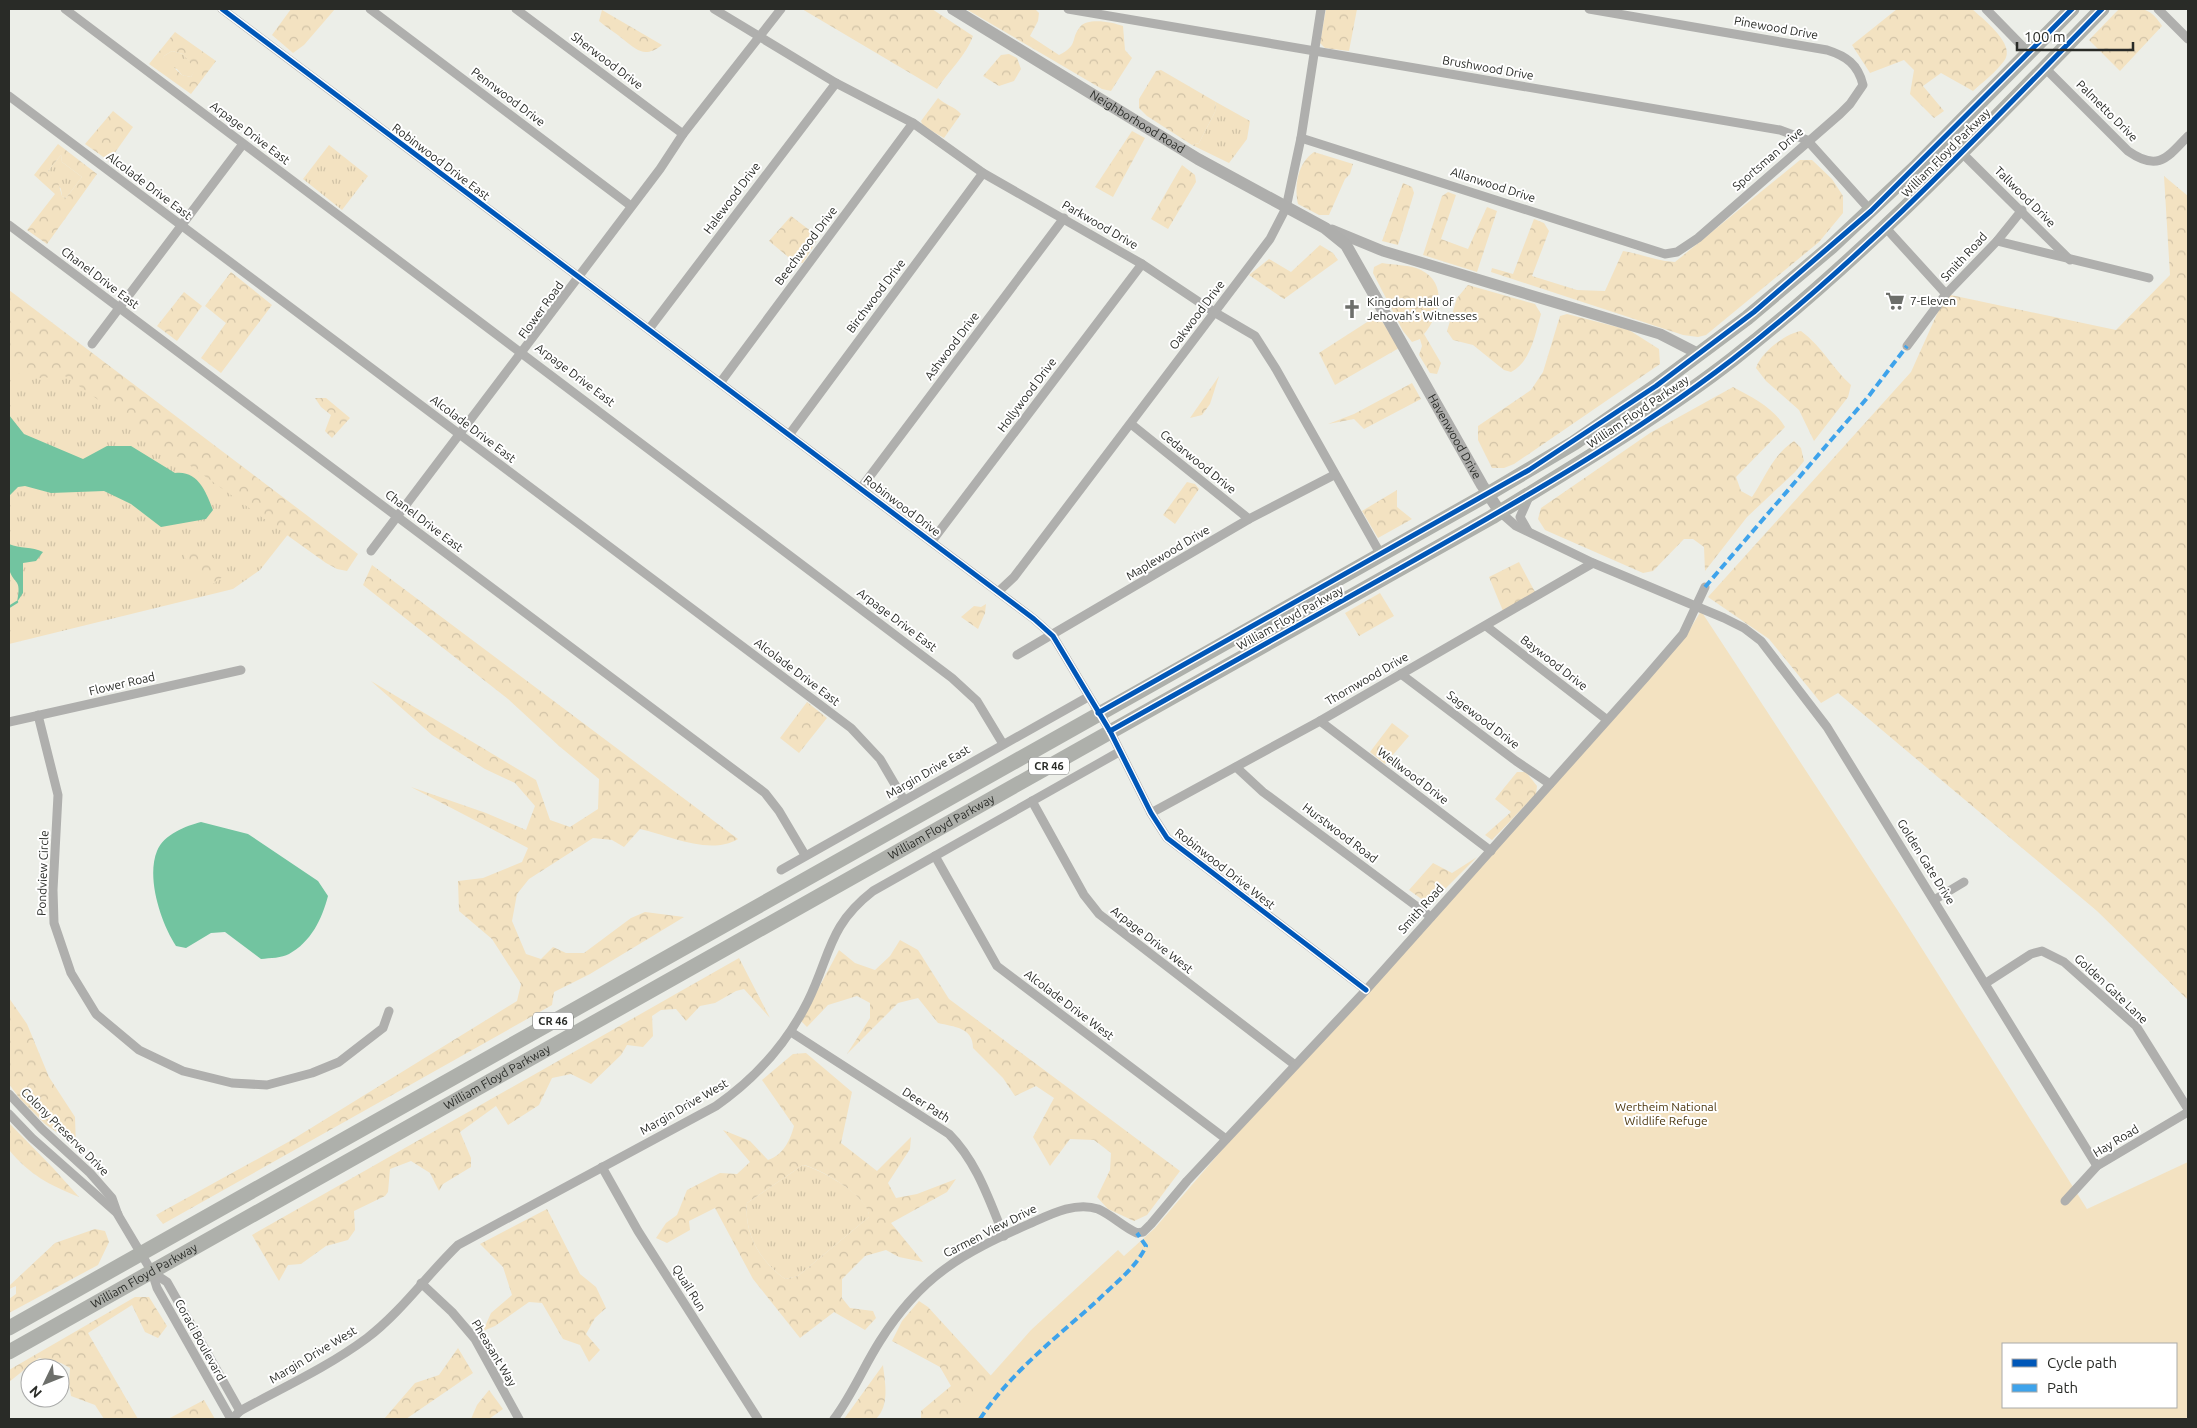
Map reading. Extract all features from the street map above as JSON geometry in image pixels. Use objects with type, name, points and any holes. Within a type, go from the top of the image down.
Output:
[{"type":"highway","name":"William Floyd Parkway","points":[[9,1328],[1381,555],[1488,494],[1616,415],[1699,354],[1787,285],[1871,211],[2072,9]]},
{"type":"highway","name":"William Floyd Parkway","points":[[9,1352],[1500,512],[1629,432],[1731,360],[1812,294],[1885,227],[1962,152],[2102,9]]},
{"type":"main road","name":"Neighborhood Road","points":[[953,9],[1198,159],[1325,228]]},
{"type":"main road","name":"Havenwood Drive","points":[[1325,228],[1346,245],[1500,512]]},
{"type":"street","name":"Arpage Drive East","points":[[65,9],[522,351],[952,678],[977,701],[1003,744]]},
{"type":"street","name":"Robinwood Drive East","points":[[222,9],[577,277],[648,328]]},
{"type":"street","name":"Pennwood Drive","points":[[370,9],[631,206]]},
{"type":"street","name":"Sherwood Drive","points":[[516,9],[683,134]]},
{"type":"street","name":"Parkwood Drive","points":[[714,9],[836,82],[913,124],[983,173],[1142,264],[1254,336],[1276,369],[1334,475],[1381,555]]},
{"type":"street","name":"Flower Road","points":[[371,551],[660,168],[683,134],[781,9]]},
{"type":"street","name":"Brushwood Drive","points":[[1068,9],[1780,130],[1807,140],[1871,211]]},
{"type":"street","name":"Oakwood Drive","points":[[998,592],[1014,577],[1270,239],[1286,208],[1301,138],[1321,9]]},
{"type":"street","name":"Pinewood Drive","points":[[1589,9],[1827,50],[1844,55],[1854,64],[1861,75]]},
{"type":"street","points":[[1986,9],[2029,53]]},
{"type":"street","points":[[2158,9],[2188,39]]},
{"type":"street","name":"Palmetto Drive","points":[[2045,68],[2128,151],[2142,161],[2156,162],[2167,158],[2188,136]]},
{"type":"street","name":"Sportsman Drive","points":[[1677,252],[1698,238],[1850,104],[1863,85],[1861,75]]},
{"type":"street","name":"Halewood Drive","points":[[648,328],[836,82]]},
{"type":"street","name":"Alcolade Drive East","points":[[9,96],[851,728],[880,759],[904,800]]},
{"type":"street","name":"Beechwood Drive","points":[[720,383],[913,124]]},
{"type":"street","name":"Allanwood Drive","points":[[1301,138],[1517,205],[1640,247],[1665,254],[1677,252]]},
{"type":"street","points":[[92,344],[243,144]]},
{"type":"street","name":"Tallwood Drive","points":[[1962,152],[2070,260]]},
{"type":"street","name":"Birchwood Drive","points":[[789,435],[983,173]]},
{"type":"street","name":"Smith Road","points":[[1907,346],[1946,294],[1997,241],[2022,210]]},
{"type":"street","name":"Ashwood Drive","points":[[861,488],[1064,218]]},
{"type":"street","name":"Chanel Drive East","points":[[9,224],[765,793],[780,811],[805,855]]},
{"type":"street","points":[[1885,227],[1946,294]]},
{"type":"street","points":[[1325,228],[1383,251],[1637,326],[1660,334],[1699,354]]},
{"type":"street","points":[[1997,241],[2149,278]]},
{"type":"street","points":[[1352,256],[1358,250],[1364,248],[1383,251]]},
{"type":"street","name":"Hollywood Drive","points":[[932,541],[1142,264]]},
{"type":"street","name":"Robinwood Drive","points":[[648,328],[932,541],[1053,636],[1110,731]]},
{"type":"street","name":"Cedarwood Drive","points":[[1130,424],[1249,519]]},
{"type":"street","name":"Maplewood Drive","points":[[1017,656],[1249,519],[1334,475]]},
{"type":"street","points":[[1530,533],[1522,522],[1520,512],[1533,492]]},
{"type":"street","name":"Havenwood Drive","points":[[1500,512],[1516,526],[1530,533],[1593,563],[1696,606]]},
{"type":"street","name":"Thornwood Drive","points":[[1151,812],[1320,721],[1593,563]]},
{"type":"street","name":"Smith Road","points":[[1137,1233],[1143,1232],[1151,1224],[1187,1181],[1366,990],[1491,852],[1682,634],[1705,587]]},
{"type":"street","name":"Golden Gate Drive","points":[[1696,606],[1744,628],[1760,641],[1778,661],[1827,727],[2098,1166]]},
{"type":"street","name":"Baywood Drive","points":[[1486,626],[1606,719]]},
{"type":"street","name":"Flower Road","points":[[9,722],[241,670]]},
{"type":"street","name":"Sagewood Drive","points":[[1401,674],[1516,761],[1550,784]]},
{"type":"street","name":"Margin Drive East","points":[[781,870],[1088,696]]},
{"type":"street","name":"Pondview Circle","points":[[38,715],[49,749],[58,796],[53,890],[54,923],[70,973],[96,1014],[139,1050],[183,1071],[232,1083],[267,1084],[312,1073],[339,1062],[383,1028],[389,1011]]},
{"type":"street","name":"Wellwood Drive","points":[[1320,721],[1491,852]]},
{"type":"street","name":"Robinwood Drive West","points":[[1110,731],[1119,752],[1167,838],[1366,990]]},
{"type":"street","name":"Margin Drive West","points":[[231,1419],[240,1411],[340,1356],[367,1338],[391,1317],[458,1245],[716,1106],[737,1092],[777,1051],[791,1032],[808,999],[834,936],[845,916],[873,891],[1119,752]]},
{"type":"street","name":"Hurstwood Road","points":[[1236,767],[1263,792],[1431,917]]},
{"type":"street","name":"Arpage Drive West","points":[[1032,801],[1084,895],[1099,914],[1295,1065]]},
{"type":"street","name":"Alcolade Drive West","points":[[935,856],[997,966],[1226,1140]]},
{"type":"street","points":[[1934,900],[1964,882]]},
{"type":"street","name":"Golden Gate Lane","points":[[1986,983],[2031,954],[2042,951],[2064,962],[2136,1026],[2188,1111]]},
{"type":"street","name":"Deer Path","points":[[791,1032],[948,1134],[973,1164],[1004,1236]]},
{"type":"street","name":"Colony Preserve Drive","points":[[9,1094],[42,1128],[90,1172],[112,1198],[118,1214],[141,1253]]},
{"type":"street","name":"Hay Road","points":[[2065,1201],[2098,1166],[2188,1111]]},
{"type":"street","name":"Colony Preserve Drive","points":[[9,1114],[32,1138],[118,1214]]},
{"type":"street","name":"Quail Run","points":[[602,1167],[643,1239],[758,1419]]},
{"type":"street","name":"Carmen View Drive","points":[[834,1419],[879,1342],[910,1299],[942,1269],[1004,1236],[1058,1211],[1081,1207],[1097,1209],[1137,1233]]},
{"type":"street","name":"Coraci Boulevard","points":[[141,1253],[152,1272],[157,1288],[231,1419]]},
{"type":"street","name":"Coraci Boulevard","points":[[152,1272],[167,1282],[240,1411]]},
{"type":"street","name":"Pheasant Way","points":[[421,1283],[452,1312],[475,1339],[519,1419]]},
{"type":"green space","points":[[291,9],[335,9],[304,45],[293,53],[272,35]]},
{"type":"green space","points":[[802,9],[932,9],[973,36],[962,56],[937,89]]},
{"type":"green space","points":[[966,9],[1035,9],[1039,13],[1038,21],[1030,36],[1059,55],[1072,45],[1077,31],[1083,24],[1100,21],[1119,24],[1123,26],[1125,50],[1132,58],[1111,91],[1102,89]]},
{"type":"green space","points":[[1326,9],[1357,9],[1349,51],[1325,48],[1320,43]]},
{"type":"green space","points":[[1897,9],[1972,9],[1997,33],[2006,48],[2007,55],[1993,73],[1973,91],[1941,73],[1923,86],[1944,111],[1934,118],[1910,94],[1914,70],[1904,60],[1870,73],[1852,45]]},
{"type":"green space","points":[[2119,9],[2148,11],[2153,14],[2162,26],[2120,71],[2089,40]]},
{"type":"green space","points":[[602,10],[662,45],[651,51],[638,50],[599,21]]},
{"type":"green space","points":[[175,32],[216,61],[191,94],[149,64]],"holes":[[[172,51],[183,54],[195,69],[191,77],[182,75],[171,65],[162,65],[164,56]]]},
{"type":"green space","points":[[172,51],[183,54],[196,69],[191,77],[182,75],[177,69],[162,65],[164,56]]},
{"type":"green space","points":[[1009,54],[1017,58],[1021,69],[1014,81],[999,86],[983,76],[1001,55]]},
{"type":"green space","points":[[1161,70],[1216,102],[1215,112],[1199,143],[1192,145],[1147,116],[1139,108],[1139,99],[1156,71]]},
{"type":"green space","points":[[938,98],[961,114],[944,138],[923,126],[921,121]]},
{"type":"green space","points":[[1216,102],[1250,121],[1247,139],[1229,163],[1192,145],[1199,143],[1215,112]]},
{"type":"green space","points":[[113,111],[133,127],[109,161],[85,144]]},
{"type":"green space","points":[[1132,131],[1145,138],[1113,197],[1095,187]]},
{"type":"green space","points":[[58,144],[97,174],[47,244],[27,230],[55,194],[34,175]],"holes":[[[61,155],[62,162],[82,177],[66,198],[62,196],[58,182],[48,171]]]},
{"type":"green space","points":[[329,145],[368,176],[342,210],[303,179]]},
{"type":"green space","points":[[1314,152],[1353,164],[1350,174],[1345,179],[1329,215],[1319,215],[1298,204],[1297,182],[1301,168]]},
{"type":"green space","points":[[61,155],[62,162],[82,177],[66,198],[62,196],[61,189],[48,171]]},
{"type":"green space","points":[[1800,160],[1812,160],[1832,179],[1843,196],[1843,213],[1819,242],[1706,335],[1698,337],[1683,335],[1491,272],[1492,268],[1513,274],[1534,219],[1544,223],[1549,231],[1532,276],[1577,290],[1605,291],[1623,251],[1675,262]]},
{"type":"green space","points":[[1182,165],[1195,175],[1196,182],[1168,229],[1151,219]]},
{"type":"green space","points":[[2164,176],[2188,196],[2188,1000],[2097,911],[1838,693],[1821,703],[1769,639],[1708,597],[1911,372],[1946,294],[2116,330],[2170,275]]},
{"type":"green space","points":[[1403,183],[1412,187],[1414,193],[1398,245],[1382,241]]},
{"type":"green space","points":[[1448,192],[1456,195],[1441,239],[1468,249],[1487,207],[1497,211],[1477,272],[1423,255],[1442,196]]},
{"type":"green space","points":[[791,216],[816,235],[817,240],[803,263],[793,261],[769,241]]},
{"type":"green space","points":[[1320,245],[1333,253],[1338,260],[1284,299],[1249,275],[1269,259],[1291,272]]},
{"type":"green space","points":[[1382,263],[1417,268],[1430,276],[1435,283],[1439,300],[1434,318],[1424,334],[1441,363],[1437,374],[1430,373],[1419,355],[1422,346],[1420,339],[1412,342],[1403,331],[1373,273],[1374,267]]},
{"type":"green space","points":[[231,272],[272,305],[221,373],[201,358],[226,323],[205,306]]},
{"type":"green space","points":[[1468,285],[1535,304],[1541,314],[1528,355],[1511,372],[1504,370],[1473,345],[1453,340],[1447,331],[1457,298]]},
{"type":"green space","points":[[9,290],[358,554],[347,571],[337,569],[326,563],[65,376],[41,378],[17,373],[9,360]]},
{"type":"green space","points":[[184,292],[202,306],[177,341],[157,326]]},
{"type":"green space","points":[[9,307],[297,523],[260,570],[233,589],[9,644]]},
{"type":"green space","points":[[1567,314],[1629,330],[1659,349],[1660,364],[1514,464],[1504,468],[1492,468],[1478,440],[1478,426],[1531,390],[1543,372],[1560,316]]},
{"type":"green space","points":[[1378,315],[1399,348],[1335,385],[1319,353]]},
{"type":"green space","points":[[1801,331],[1815,343],[1851,385],[1848,397],[1814,441],[1799,410],[1766,381],[1756,368],[1763,356],[1774,345],[1788,336]]},
{"type":"green space","points":[[1219,376],[1210,404],[1202,415],[1190,418]]},
{"type":"green space","points":[[1412,383],[1421,399],[1364,429],[1354,419],[1328,424],[1354,414]]},
{"type":"green space","points":[[1733,387],[1769,408],[1785,427],[1736,477],[1741,491],[1752,497],[1780,453],[1794,441],[1801,448],[1804,461],[1795,472],[1747,517],[1705,571],[1704,547],[1693,539],[1684,539],[1653,571],[1643,573],[1545,530],[1538,519],[1541,508],[1650,433]]},
{"type":"green space","points":[[315,398],[326,398],[350,418],[332,438],[325,431],[331,415],[321,407]]},
{"type":"green space","points":[[1187,482],[1195,484],[1199,489],[1175,524],[1163,515]]},
{"type":"green space","points":[[1397,490],[1397,507],[1412,519],[1378,538],[1362,511]]},
{"type":"green space","points":[[203,549],[229,572],[213,584],[202,580],[193,572],[182,550]]},
{"type":"green space","points":[[1519,562],[1535,592],[1503,611],[1489,577]]},
{"type":"green space","points":[[372,565],[738,839],[727,844],[702,845],[640,829],[624,847],[612,840],[593,838],[529,879],[517,894],[512,921],[526,954],[541,959],[553,947],[566,953],[584,953],[631,918],[645,912],[684,917],[590,974],[554,992],[552,1005],[163,1224],[156,1215],[290,1141],[517,1001],[521,984],[492,939],[459,911],[458,881],[483,878],[522,862],[528,848],[411,787],[486,813],[526,830],[535,806],[515,783],[485,769],[432,735],[371,681],[536,780],[550,820],[570,827],[598,809],[599,779],[559,746],[508,699],[363,585]]},
{"type":"green space","points":[[1380,593],[1394,616],[1359,636],[1345,613]]},
{"type":"green space","points":[[986,604],[985,613],[978,629],[961,617],[974,606],[981,607]]},
{"type":"green space","name":"Wertheim National Wildlife Refuge","points":[[1701,611],[1900,914],[2087,1209],[2188,1162],[2188,1419],[952,1419],[1031,1330],[1118,1250],[1124,1256],[1155,1228],[1227,1144],[1574,761],[1690,629]]},
{"type":"green space","points":[[807,702],[827,718],[799,753],[780,738]]},
{"type":"green space","points":[[1392,723],[1409,736],[1385,764],[1370,752]]},
{"type":"green space","points":[[1517,772],[1526,772],[1537,786],[1536,794],[1492,840],[1485,835],[1511,812],[1495,799]]},
{"type":"green space","points":[[1477,857],[1431,903],[1427,903],[1409,890],[1433,863],[1452,873]]},
{"type":"green space","points":[[900,940],[918,950],[949,999],[1180,1171],[1147,1215],[1134,1221],[1108,1209],[1097,1197],[1110,1170],[1111,1153],[1094,1140],[1070,1139],[1050,1166],[1033,1137],[1054,1098],[1036,1086],[1015,1096],[1003,1078],[973,1048],[970,1036],[962,1029],[938,1023],[918,998],[898,1003],[847,1054],[870,1018],[870,1003],[857,996],[828,1005],[807,1027],[801,1021],[839,950],[855,963],[875,970],[890,956]]},
{"type":"green space","points":[[739,958],[770,1018],[744,989],[736,991],[715,1003],[700,1006],[686,1021],[676,1009],[661,1010],[652,1016],[653,1036],[643,1047],[627,1045],[621,1055],[591,1084],[571,1074],[552,1078],[539,1105],[508,1125],[496,1106],[460,1132],[471,1158],[471,1167],[443,1184],[439,1191],[430,1173],[411,1161],[390,1169],[388,1192],[385,1196],[354,1211],[355,1230],[348,1240],[326,1246],[301,1264],[288,1265],[279,1281],[252,1235]]},
{"type":"green space","points":[[9,998],[27,1024],[49,1077],[75,1117],[76,1146],[45,1124],[20,1099],[9,1084]]},
{"type":"green space","points":[[806,1053],[852,1092],[841,1143],[877,1171],[911,1137],[910,1149],[888,1183],[896,1198],[917,1194],[956,1179],[947,1192],[891,1223],[923,1262],[899,1257],[886,1250],[865,1256],[842,1279],[842,1298],[850,1308],[873,1311],[876,1318],[865,1330],[834,1312],[800,1338],[753,1279],[715,1208],[689,1221],[690,1230],[667,1243],[656,1238],[666,1223],[677,1215],[687,1190],[720,1173],[737,1174],[750,1162],[723,1130],[750,1141],[768,1160],[778,1155],[785,1147],[794,1126],[762,1080],[793,1054]],"holes":[[[803,1165],[832,1178],[853,1193],[862,1201],[869,1217],[798,1276],[785,1279],[768,1264],[756,1246],[748,1225],[747,1203]]]},
{"type":"green space","points":[[9,1123],[79,1197],[58,1188],[32,1173],[17,1159],[9,1150]]},
{"type":"green space","points":[[803,1165],[821,1172],[843,1185],[862,1201],[869,1217],[798,1276],[785,1279],[768,1264],[751,1236],[748,1225],[747,1203]]},
{"type":"green space","points":[[547,1209],[580,1274],[596,1287],[606,1308],[595,1318],[586,1334],[600,1350],[589,1362],[580,1345],[563,1339],[542,1303],[529,1302],[495,1326],[483,1331],[491,1313],[512,1295],[503,1267],[480,1244]]},
{"type":"green space","points":[[95,1229],[105,1231],[109,1242],[98,1265],[9,1313],[9,1299],[16,1294],[16,1286],[9,1289],[9,1286],[55,1243]]},
{"type":"green space","points":[[135,1297],[149,1297],[167,1326],[158,1338],[145,1332],[132,1305],[88,1333],[138,1419],[104,1419],[95,1405],[71,1396],[70,1358],[30,1358]]},
{"type":"green space","points":[[919,1301],[928,1307],[994,1379],[972,1419],[921,1419],[921,1411],[951,1386],[940,1367],[892,1341],[902,1321]]},
{"type":"green space","points":[[458,1348],[473,1373],[406,1419],[384,1419],[415,1383],[439,1375]]},
{"type":"green space","points":[[20,1364],[20,1373],[9,1382],[9,1370]]},
{"type":"green space","points":[[883,1365],[886,1394],[883,1407],[876,1419],[844,1419]]},
{"type":"green space","points":[[489,1390],[503,1409],[489,1419],[471,1419],[477,1405]]},
{"type":"green space","points":[[204,1400],[215,1419],[168,1419]]},
{"type":"shaded area","points":[[9,415],[24,434],[83,459],[107,446],[131,446],[175,473],[190,475],[204,490],[213,510],[206,519],[161,527],[131,504],[104,491],[51,493],[25,486],[18,487],[9,496]]},
{"type":"shaded area","points":[[9,544],[43,552],[36,561],[23,563],[23,593],[17,602],[18,585],[8,566]]},
{"type":"shaded area","points":[[201,822],[248,834],[318,881],[328,896],[326,905],[314,929],[297,949],[276,958],[261,959],[225,932],[211,933],[186,948],[176,946],[160,913],[154,887],[154,862],[160,845],[170,835],[182,828]]},
{"type":"waterway","points":[[9,607],[17,602]]},
{"type":"marked path","points":[[1705,587],[1868,397],[1907,346]]},
{"type":"marked path","points":[[980,1419],[1005,1386],[1098,1300],[1137,1261],[1146,1246],[1137,1233]]},
{"type":"cycle path","points":[[222,9],[1034,619],[1053,636],[1110,731],[1151,813],[1167,838],[1366,990]]},
{"type":"cycle path","points":[[1098,713],[1529,470],[1656,386],[1754,312],[1871,211],[2072,9]]},
{"type":"cycle path","points":[[1110,731],[1526,496],[1611,444],[1693,389],[1782,319],[1878,234],[1969,145],[2102,9]]},
{"type":"place","name":"7-Eleven","points":[[1895,301]]},
{"type":"place","name":"Kingdom Hall of Jehovah’s Witnesses","points":[[1352,309]]}]
